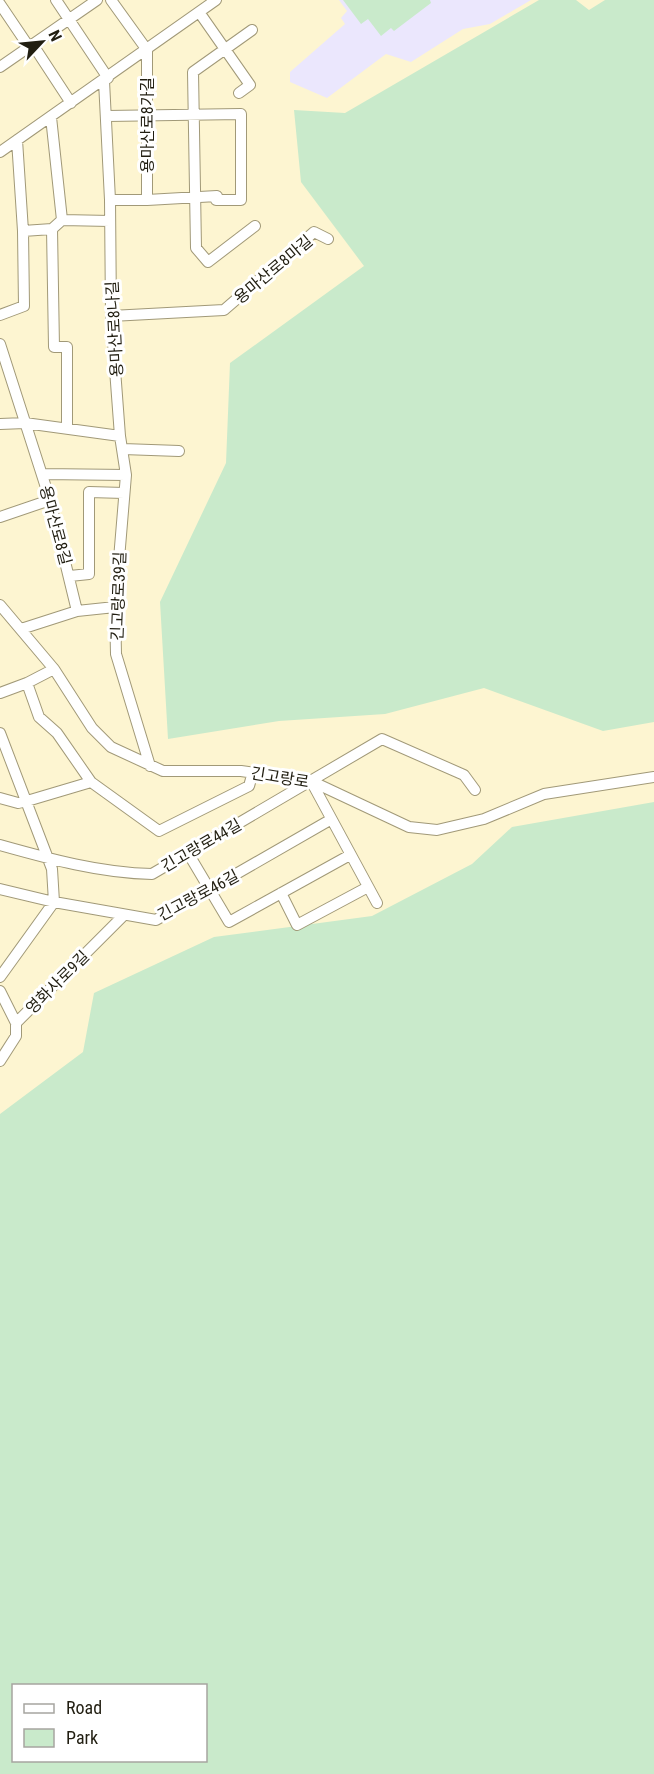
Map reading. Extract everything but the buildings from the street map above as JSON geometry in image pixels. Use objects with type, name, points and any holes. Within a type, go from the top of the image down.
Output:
[{"type":"street","points":[[56,0],[106,79]]},
{"type":"street","points":[[0,67],[97,0]]},
{"type":"street","points":[[111,0],[147,50]]},
{"type":"street","name":"용마산로8가길","points":[[0,152],[216,0]]},
{"type":"street","points":[[2,12],[31,46],[71,103]]},
{"type":"street","points":[[199,12],[250,85],[239,93]]},
{"type":"street","points":[[252,30],[193,72],[196,248],[208,262],[255,225]]},
{"type":"street","name":"용마산로8가길","points":[[147,50],[147,200]]},
{"type":"street","name":"용마산로8나길","points":[[106,79],[111,316],[120,436]]},
{"type":"street","points":[[106,116],[241,114],[241,200],[216,200],[217,196],[110,200]]},
{"type":"street","points":[[51,117],[62,220]]},
{"type":"street","points":[[0,315],[24,306],[17,140]]},
{"type":"street","points":[[22,231],[52,229],[62,220],[110,221]]},
{"type":"street","points":[[52,229],[54,347],[67,347],[67,429]]},
{"type":"street","name":"용마산로8마길","points":[[111,316],[224,310],[314,232],[328,239]]},
{"type":"street","name":"용마산로8길","points":[[0,344],[50,500],[77,611]]},
{"type":"street","points":[[0,424],[25,423],[120,436]]},
{"type":"street","name":"긴고랑로39길","points":[[120,436],[126,475],[115,607],[116,654],[150,766]]},
{"type":"street","points":[[123,449],[179,451]]},
{"type":"street","name":"용마산로8길","points":[[42,474],[126,475]]},
{"type":"street","name":"용마산로8길","points":[[70,576],[89,574],[89,492],[124,493]]},
{"type":"street","points":[[0,518],[50,500]]},
{"type":"street","name":"긴고랑로","points":[[0,605],[54,669],[92,728],[111,747],[163,771],[253,772],[311,780],[409,827],[437,830],[484,819],[544,794],[654,777]]},
{"type":"street","points":[[21,629],[77,611],[115,607]]},
{"type":"street","points":[[0,693],[27,683],[54,669]]},
{"type":"street","points":[[27,683],[39,717],[57,733],[91,782],[159,831],[249,786],[253,772]]},
{"type":"street","points":[[0,733],[52,868],[54,902],[0,976]]},
{"type":"street","name":"긴고랑로44길","points":[[0,845],[48,859],[124,873],[152,874],[382,739],[464,775],[475,790]]},
{"type":"street","points":[[311,780],[330,820],[376,903]]},
{"type":"street","points":[[0,798],[18,803],[91,782]]},
{"type":"street","name":"긴고랑로46길","points":[[0,889],[54,902],[156,920],[330,820]]},
{"type":"street","points":[[188,853],[229,922],[350,855]]},
{"type":"street","points":[[281,893],[297,925],[368,888]]},
{"type":"street","name":"영화사로9길","points":[[0,991],[16,1023],[124,915]]},
{"type":"street","points":[[0,1015],[16,1023],[16,1036],[0,1061]]},
{"type":"shaded area","points":[[339,0],[531,0],[490,24],[463,29],[411,62],[386,54],[327,98],[290,82],[290,72],[345,24],[341,18],[347,11]]},
{"type":"green space","points":[[343,0],[430,0],[431,3],[394,31],[391,28],[381,36],[368,19],[361,24]]},
{"type":"green space","points":[[539,0],[576,0],[589,10],[605,0],[654,0],[654,722],[603,731],[484,688],[385,714],[279,721],[168,739],[160,602],[226,463],[230,363],[364,266],[301,182],[294,110],[345,113]]},
{"type":"green space","points":[[654,802],[654,1774],[0,1774],[0,1114],[83,1052],[94,993],[214,937],[372,916],[472,864],[512,827]]}]
